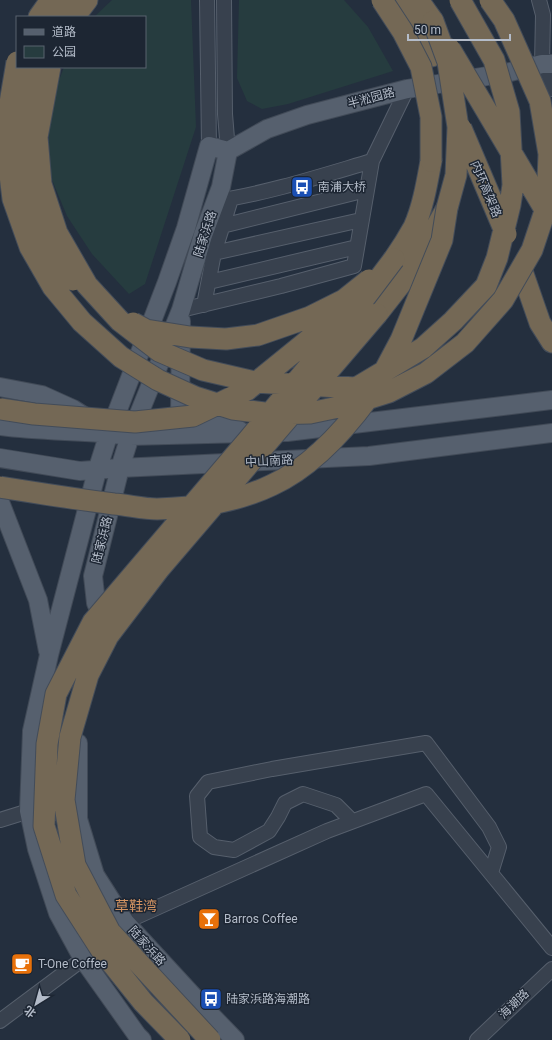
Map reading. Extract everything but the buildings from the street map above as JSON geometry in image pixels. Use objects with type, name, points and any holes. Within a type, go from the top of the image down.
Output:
[{"type":"highway","points":[[40,16],[51,0]]},
{"type":"highway","points":[[57,16],[67,0]]},
{"type":"highway","points":[[75,16],[87,0]]},
{"type":"highway","points":[[180,1040],[143,1002],[102,951],[66,895],[44,826],[47,744],[56,694],[93,622],[259,427],[354,312],[394,259],[414,226],[423,200],[431,161],[431,117],[421,67],[403,32],[382,0]]},
{"type":"highway","name":"内环高架路","points":[[396,0],[432,56],[523,274],[552,316]]},
{"type":"highway","points":[[418,0],[433,21],[552,221]]},
{"type":"highway","points":[[50,68],[37,137],[41,184],[57,233],[86,285],[120,321],[160,351],[203,370],[255,382],[356,388],[423,348],[453,321],[486,286],[496,258],[510,205],[513,185],[509,112],[494,60],[460,0]]},
{"type":"highway","points":[[16,67],[8,109],[7,151],[13,199],[30,246],[53,287],[82,322],[121,357],[158,380],[195,397],[233,409],[272,414],[310,413],[348,405],[389,392],[426,373],[465,343],[503,300],[532,250],[547,205],[549,154],[540,101],[504,20],[490,0]]},
{"type":"highway","points":[[0,499],[96,502],[156,509],[200,506],[233,500],[272,485],[301,468],[331,442],[356,414],[378,384],[401,340],[442,240],[447,208],[456,175],[458,127],[448,62],[433,21]]},
{"type":"highway","points":[[35,68],[29,86],[22,139],[32,206],[50,252],[90,299],[146,330],[190,337],[226,339],[258,335],[310,316],[344,300],[394,259]]},
{"type":"highway","points":[[210,1040],[110,932],[75,865],[64,800],[70,737],[88,675],[108,636],[159,569],[386,302],[410,271],[447,208]]},
{"type":"highway","points":[[0,409],[34,414],[135,422],[193,416],[247,390],[343,310],[394,259]]},
{"type":"highway","points":[[523,274],[540,323],[552,342]]},
{"type":"main road","name":"半淞园路","points":[[228,151],[267,129],[307,115],[407,89],[506,73],[549,61]]},
{"type":"main road","points":[[208,146],[228,151]]},
{"type":"main road","name":"陆家浜路","points":[[142,1040],[84,959],[58,913],[36,849],[29,811],[32,731],[49,655],[96,471],[186,228],[208,146]]},
{"type":"main road","name":"陆家浜路","points":[[228,151],[221,188],[223,200],[203,235],[182,310],[130,436],[120,468],[93,576],[96,603],[104,620],[104,646],[88,696],[78,746],[78,819],[95,875],[125,922],[206,1010],[236,1040]]},
{"type":"main road","points":[[180,416],[182,310]]},
{"type":"main road","points":[[0,388],[42,395],[73,409],[109,433]]},
{"type":"main road","points":[[0,426],[109,433],[130,436],[286,432],[552,400]]},
{"type":"main road","points":[[130,436],[180,416],[208,417],[244,432]]},
{"type":"main road","name":"中山南路","points":[[0,458],[80,471],[96,471],[120,468],[369,456],[547,434]]},
{"type":"main road","points":[[0,499],[38,600],[49,655]]},
{"type":"street","name":"陆家浜路","points":[[207,0],[208,146]]},
{"type":"street","name":"陆家浜路","points":[[224,0],[228,151]]},
{"type":"street","points":[[539,0],[543,15],[552,89]]},
{"type":"street","points":[[182,310],[281,286],[354,266],[372,161],[407,89]]},
{"type":"street","points":[[204,305],[214,253],[222,226],[223,200],[301,181],[372,161]]},
{"type":"street","points":[[222,226],[366,190]]},
{"type":"street","points":[[214,253],[361,220]]},
{"type":"street","points":[[209,282],[357,247]]},
{"type":"street","points":[[352,821],[336,805],[303,794],[285,803],[269,831],[234,850],[214,847],[200,837],[197,796],[208,782],[272,769],[426,743],[489,826],[499,847],[491,873]]},
{"type":"street","points":[[0,1021],[84,959],[125,922],[326,831],[426,794],[552,948]]},
{"type":"street","points":[[0,820],[29,811]]},
{"type":"street","name":"海潮路","points":[[477,1040],[552,969]]},
{"type":"green space","points":[[112,0],[191,0],[196,127],[145,284],[129,294],[92,254],[67,216],[50,175],[48,110],[64,68],[146,68],[146,16],[95,16]]},
{"type":"green space","points":[[239,0],[344,0],[368,27],[393,71],[288,104],[262,109],[247,101],[237,78]]},
{"type":"place","name":"南浦大桥","points":[[302,187]]},
{"type":"place","name":"Barros Coffee","points":[[209,919]]},
{"type":"place","name":"T-One Coffee","points":[[22,964]]},
{"type":"place","name":"陆家浜路海潮路","points":[[211,999]]},
{"type":"district","name":"草鞋湾","points":[[136,906]]}]
